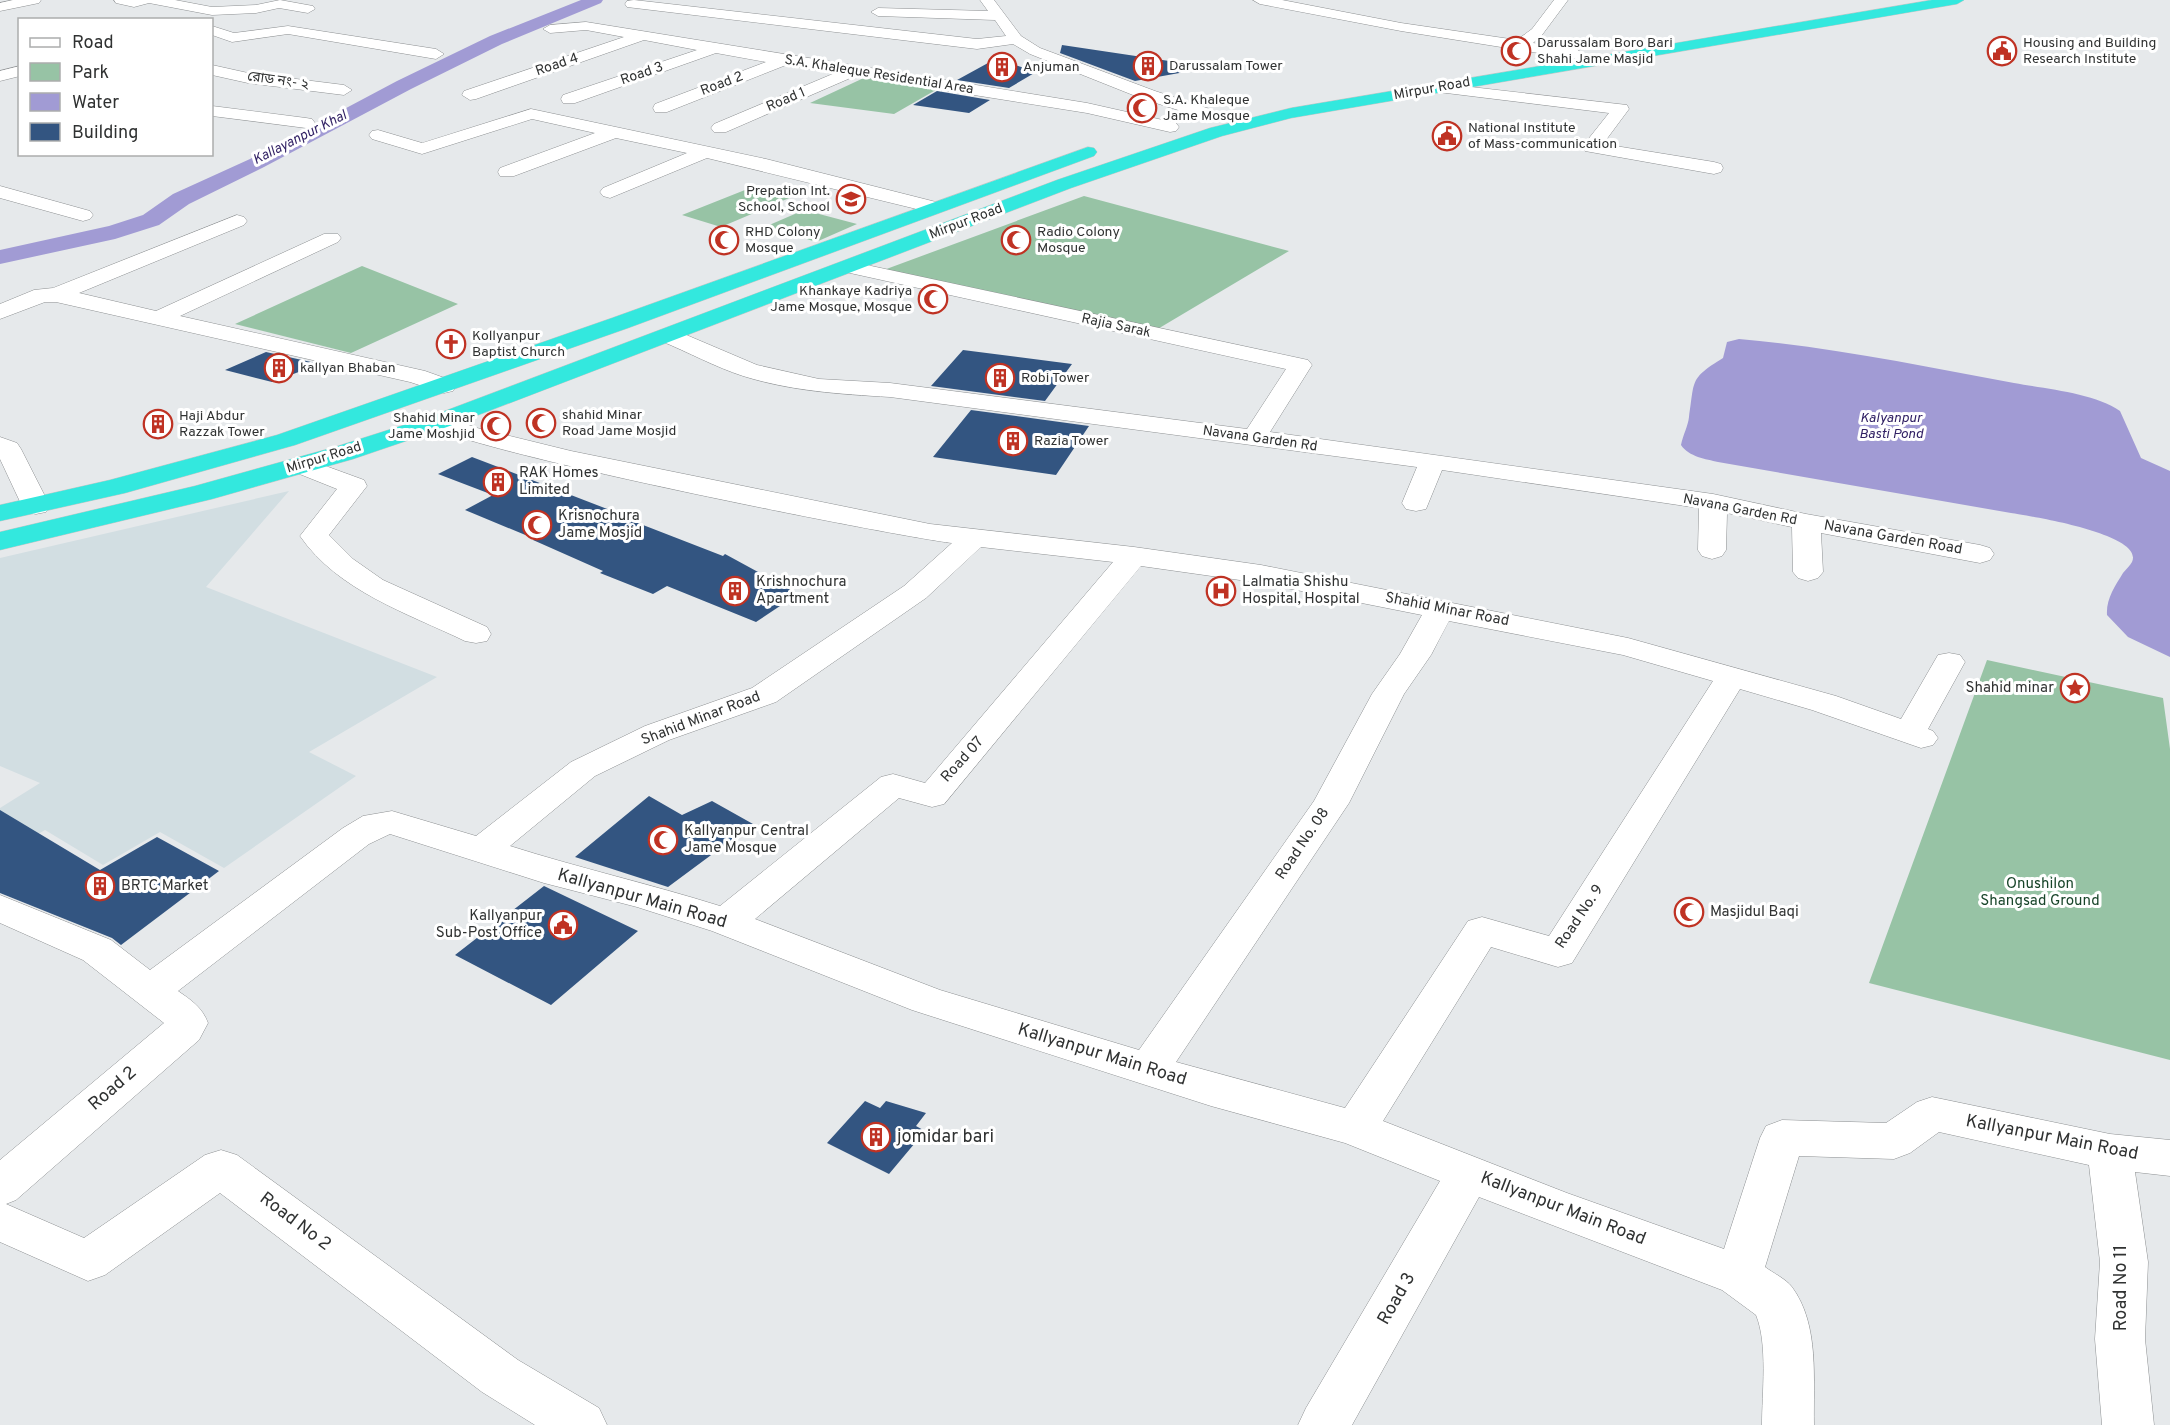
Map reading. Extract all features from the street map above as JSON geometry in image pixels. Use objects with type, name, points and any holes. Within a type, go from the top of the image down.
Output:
[{"type":"highway","name":"Mirpur Road","points":[[1129,138],[1210,115],[1292,99],[1897,0]]},
{"type":"highway","name":"Mirpur Road","points":[[0,541],[191,496],[301,465],[438,422],[1053,188],[1200,138],[1291,113],[1957,0]]},
{"type":"highway","points":[[1170,127],[1200,138]]},
{"type":"highway","name":"Mirpur Road","points":[[0,513],[125,484],[286,440],[444,386],[1109,144]]},
{"type":"street","points":[[0,7],[34,0]]},
{"type":"street","points":[[121,0],[134,3],[146,0]]},
{"type":"street","points":[[152,0],[212,12],[256,9],[279,4],[314,11],[325,7]]},
{"type":"street","points":[[987,0],[1016,39],[1035,51],[1149,95],[1210,115]]},
{"type":"street","points":[[1260,0],[1373,22],[1576,54]]},
{"type":"street","points":[[1521,45],[1537,32],[1561,0]]},
{"type":"street","points":[[632,4],[943,41],[977,44],[1016,39]]},
{"type":"street","points":[[213,30],[259,22],[308,9]]},
{"type":"street","points":[[878,12],[999,16]]},
{"type":"street","name":"S.A. Khaleque Residential Area","points":[[550,29],[586,26],[715,49],[1087,108],[1170,127]]},
{"type":"street","points":[[213,30],[232,38],[288,30],[436,54]]},
{"type":"street","name":"Road 4","points":[[470,95],[644,36]]},
{"type":"street","name":"Road 3","points":[[569,99],[715,49]]},
{"type":"street","points":[[1014,56],[1035,51]]},
{"type":"street","name":"Road 2","points":[[661,108],[784,60]]},
{"type":"street","name":"রোড নং- ২","points":[[213,70],[248,78],[345,90]]},
{"type":"street","name":"Road 1","points":[[720,128],[853,71]]},
{"type":"street","points":[[0,76],[18,72]]},
{"type":"street","points":[[1436,88],[1621,109],[1591,147],[1714,168]]},
{"type":"street","points":[[1087,108],[1149,95]]},
{"type":"street","points":[[213,111],[306,123]]},
{"type":"street","points":[[378,135],[423,149],[531,114],[705,152],[933,207]]},
{"type":"street","points":[[507,172],[615,132]]},
{"type":"street","points":[[610,192],[705,152]]},
{"type":"street","points":[[0,192],[82,215]]},
{"type":"street","points":[[56,295],[237,221]]},
{"type":"street","points":[[156,319],[331,238]]},
{"type":"street","name":"Rajia Sarak","points":[[848,267],[1300,365],[1254,438]]},
{"type":"street","points":[[0,312],[42,295],[56,295],[417,376],[444,386]]},
{"type":"street","name":"Navana Garden Rd","points":[[669,336],[749,370],[819,386],[890,390],[1713,502],[1806,522],[1808,572]]},
{"type":"street","name":"Shahid Minar Road","points":[[438,422],[468,433],[570,459],[919,530],[973,539],[1134,556],[1261,574],[1628,647],[1824,703],[1915,736],[1949,662]]},
{"type":"street","points":[[0,445],[8,449],[36,506]]},
{"type":"street","points":[[1416,503],[1432,462]]},
{"type":"street","points":[[301,465],[354,486],[314,536],[336,558],[373,586],[476,634]]},
{"type":"street","points":[[1713,502],[1713,550]]},
{"type":"street","name":"Navana Garden Road","points":[[1806,522],[1980,554]]},
{"type":"street","name":"Shahid Minar Road","points":[[482,850],[583,769],[657,733],[764,695],[915,592],[973,539]]},
{"type":"street","name":"Road 07","points":[[726,922],[893,786],[932,796],[1134,556]]},
{"type":"street","name":"Road No. 08","points":[[1149,1069],[1331,803],[1388,694],[1415,656],[1441,608]]},
{"type":"street","name":"Road No. 9","points":[[1355,1128],[1482,930],[1558,953],[1732,676]]},
{"type":"street","name":"Kallyanpur Main Road","points":[[150,991],[356,836],[376,824],[392,822],[557,874],[646,896],[726,922],[926,1000],[1149,1069],[1355,1128],[1739,1275],[1782,1138],[1894,1141],[1932,1114],[2110,1152],[2170,1158]]},
{"type":"street","points":[[0,908],[97,950],[150,991]]},
{"type":"street","name":"Road 2","points":[[0,1186],[184,1029],[187,1023],[184,1017],[150,991]]},
{"type":"street","name":"Road No 11","points":[[2110,1152],[2124,1262],[2120,1339],[2128,1425]]},
{"type":"street","name":"Road No 2","points":[[0,1221],[88,1261],[221,1168],[500,1376],[580,1425]]},
{"type":"street","name":"Road 3","points":[[1324,1425],[1469,1173]]},
{"type":"street","points":[[1739,1275],[1774,1301],[1783,1321],[1787,1346],[1788,1425]]},
{"type":"shaded area","points":[[289,491],[206,587],[437,677],[309,752],[356,776],[224,868],[160,832],[103,865],[45,830],[0,856],[0,808],[40,783],[0,766],[0,558]]},
{"type":"green space","points":[[868,76],[941,87],[894,114],[810,103]]},
{"type":"green space","points":[[755,186],[794,196],[721,227],[682,215]]},
{"type":"green space","points":[[1084,196],[1289,251],[1156,330],[881,271]]},
{"type":"green space","points":[[804,210],[857,224],[816,242],[767,226]]},
{"type":"green space","points":[[362,266],[458,304],[351,353],[235,324]]},
{"type":"green space","name":"Onushilon Shangsad Ground","points":[[1987,660],[2163,698],[2170,749],[2170,1060],[1869,983]]},
{"type":"water","name":"Kalyanpur Basti Pond","points":[[1739,339],[1843,352],[2055,390],[2097,400],[2120,411],[2141,458],[2170,471],[2170,657],[2128,637],[2107,615],[2112,593],[2132,562],[2131,552],[2121,543],[2104,535],[2061,522],[1718,462],[1688,452],[1681,445],[1693,388],[1704,371],[1723,358],[1727,342]]},
{"type":"building","name":"Darussalam Tower","points":[[1062,45],[1196,65],[1196,70],[1135,81],[1060,53]]},
{"type":"building","points":[[1000,60],[1036,72],[1009,88],[957,80],[988,63]]},
{"type":"building","points":[[937,91],[990,100],[969,113],[913,105]]},
{"type":"building","name":"Robi Tower","points":[[963,350],[1072,364],[1045,401],[931,386]]},
{"type":"building","name":"kallyan Bhaban","points":[[266,352],[320,364],[272,382],[225,370]]},
{"type":"building","name":"Razia Tower","points":[[971,410],[1089,426],[1056,475],[933,457]]},
{"type":"building","points":[[472,457],[723,556],[725,554],[798,594],[756,622],[667,586],[653,594],[600,573],[603,571],[465,510],[493,495],[438,474]]},
{"type":"building","name":"Kallyanpur Central Jame Mosque","points":[[649,796],[682,815],[712,801],[753,824],[668,887],[575,857]]},
{"type":"building","name":"BRTC Market","points":[[0,810],[100,870],[157,837],[219,871],[121,945],[112,938],[0,893]]},
{"type":"building","points":[[544,886],[638,931],[551,1005],[455,955]]},
{"type":"building","name":"jomidar bari","points":[[865,1101],[880,1108],[886,1101],[926,1113],[916,1126],[925,1131],[889,1174],[827,1143]]},
{"type":"waterway","name":"Kallayanpur Khal","points":[[0,257],[115,232],[151,220],[181,199],[257,163],[404,85],[496,40],[595,0]]},
{"type":"place","name":"Darussalam Boro Bari Shahi Jame Masjid","points":[[1516,51]]},
{"type":"place","name":"Housing and Building Research Institute","points":[[2002,51]]},
{"type":"place","name":"Darussalam Tower","points":[[1148,66]]},
{"type":"place","name":"Anjuman","points":[[1002,67]]},
{"type":"place","name":"S.A. Khaleque Jame Mosque","points":[[1142,108]]},
{"type":"place","name":"National Institute of Mass-communication","points":[[1447,136]]},
{"type":"place","name":"Prepation Int. School, School","points":[[851,199]]},
{"type":"place","name":"RHD Colony Mosque","points":[[724,240]]},
{"type":"place","name":"Radio Colony Mosque","points":[[1016,240]]},
{"type":"place","name":"Khankaye Kadriya Jame Mosque, Mosque","points":[[933,299]]},
{"type":"place","name":"Kollyanpur Baptist Church","points":[[451,344]]},
{"type":"place","name":"kallyan Bhaban","points":[[279,368]]},
{"type":"place","name":"Robi Tower","points":[[1000,378]]},
{"type":"place","name":"shahid Minar Road Jame Mosjid","points":[[541,423]]},
{"type":"place","name":"Haji Abdur Razzak Tower","points":[[158,424]]},
{"type":"place","name":"Shahid Minar Jame Moshjid","points":[[496,426]]},
{"type":"place","name":"Razia Tower","points":[[1013,441]]},
{"type":"place","name":"RAK Homes Limited","points":[[498,482]]},
{"type":"place","name":"Krisnochura Jame Mosjid","points":[[537,525]]},
{"type":"place","name":"Krishnochura Apartment","points":[[735,591]]},
{"type":"place","name":"Lalmatia Shishu Hospital, Hospital","points":[[1221,591]]},
{"type":"place","name":"Shahid minar","points":[[2075,688]]},
{"type":"place","name":"Kallyanpur Central Jame Mosque","points":[[663,840]]},
{"type":"place","name":"BRTC Market","points":[[100,886]]},
{"type":"place","name":"Masjidul Baqi","points":[[1689,912]]},
{"type":"place","name":"Kallyanpur Sub-Post Office","points":[[563,925]]},
{"type":"place","name":"jomidar bari","points":[[876,1137]]}]
